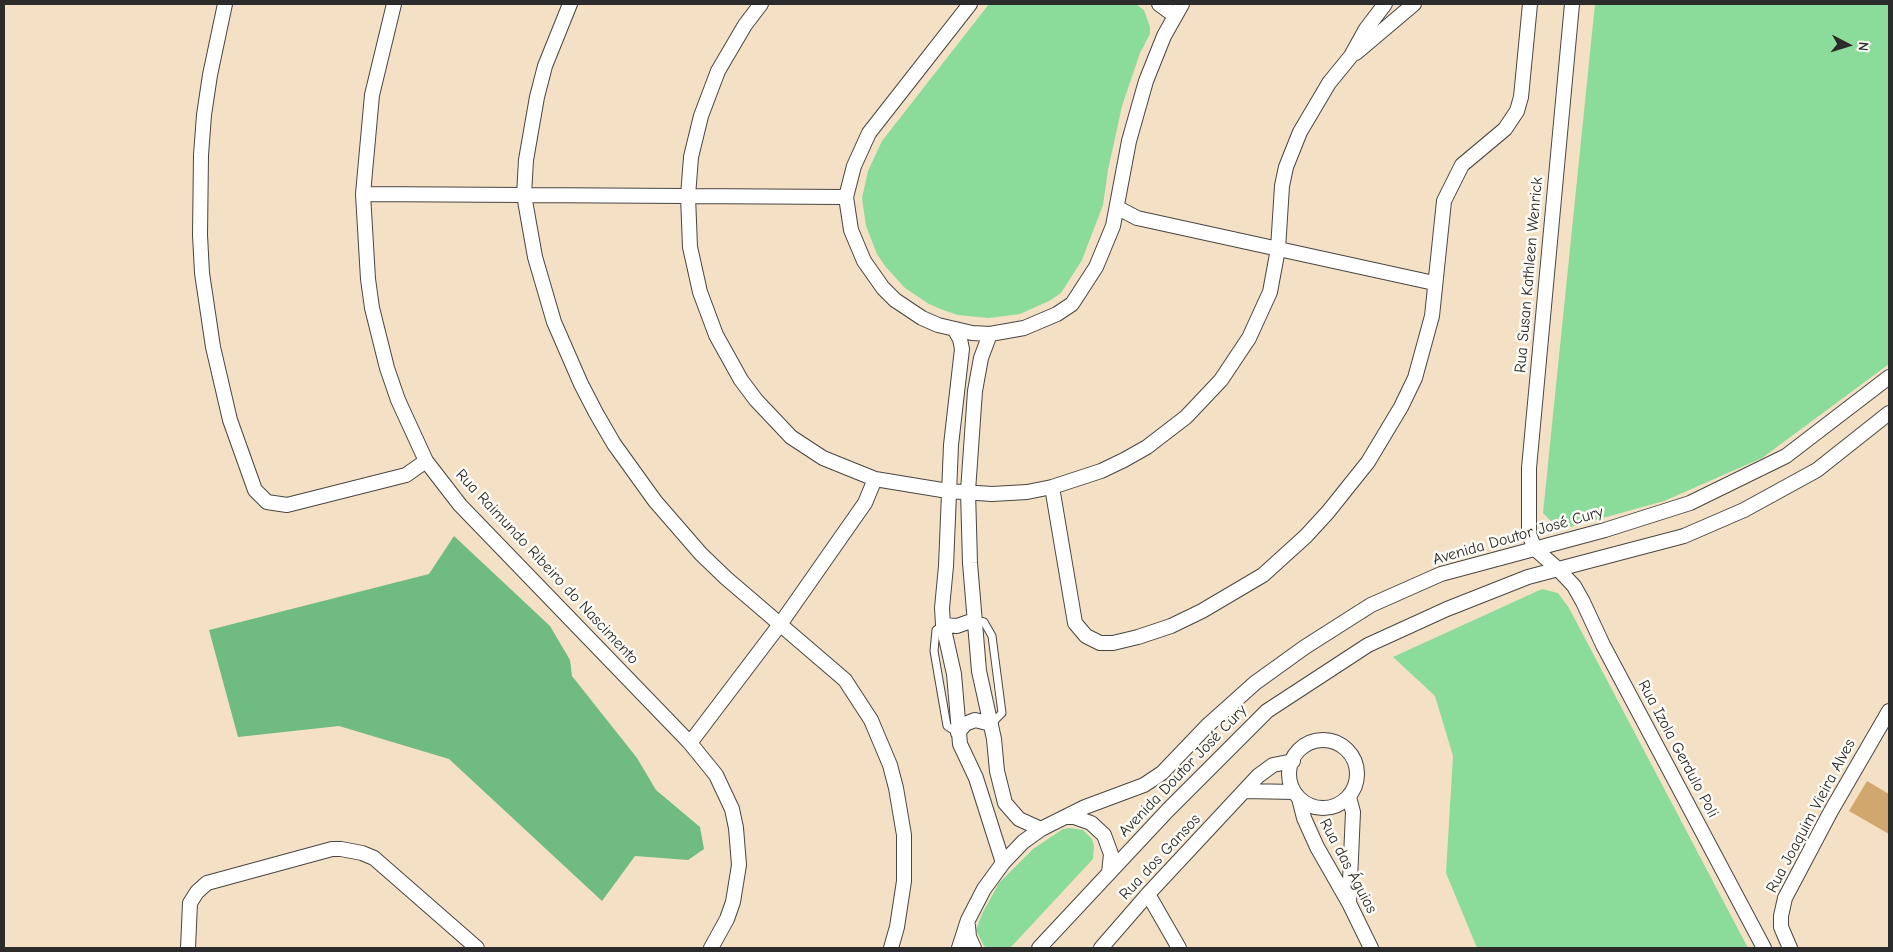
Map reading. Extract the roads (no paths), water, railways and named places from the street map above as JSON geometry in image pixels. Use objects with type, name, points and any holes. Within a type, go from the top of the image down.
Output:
[{"type":"street","points":[[225,4],[213,59],[200,155],[202,273],[213,347],[230,420],[255,490],[267,502],[287,505],[406,475],[426,461]]},
{"type":"street","name":"Rua Raimundo Ribeiro do Nascimento","points":[[394,4],[372,96],[363,194],[366,260],[378,336],[398,400],[426,461],[460,505],[690,743],[716,775],[725,792],[736,828],[739,846],[739,865],[733,902],[719,936],[711,948]]},
{"type":"street","points":[[570,4],[548,58],[537,96],[526,160],[524,195],[535,258],[554,322],[581,384],[614,444],[654,501],[695,548],[726,578],[845,680],[871,720],[890,764],[901,811],[905,858],[901,904],[891,948]]},
{"type":"street","points":[[761,4],[730,47],[708,96],[692,150],[688,196],[690,247],[700,292],[716,335],[741,380],[773,419],[807,448],[840,466],[875,478],[948,491],[992,494],[1052,488],[1101,471],[1132,456],[1167,432],[1204,399],[1236,359],[1260,316],[1270,292],[1278,249],[1282,186],[1286,167],[1308,118],[1329,84],[1351,56],[1366,29],[1385,4]]},
{"type":"street","points":[[970,4],[869,133],[854,166],[846,197],[851,230],[857,246],[864,261],[883,288],[908,310],[922,318],[954,330],[990,334],[1024,328],[1057,314],[1072,304],[1096,267],[1108,240],[1118,208],[1126,156],[1137,111],[1155,58],[1178,9],[1159,4]]},
{"type":"street","points":[[1351,56],[1414,4]]},
{"type":"street","points":[[1052,488],[1075,623],[1086,636],[1100,642],[1113,643],[1171,626],[1202,611],[1255,580],[1280,560],[1328,512],[1368,462],[1393,421],[1415,378],[1432,316],[1442,214],[1448,189],[1462,166],[1472,155],[1510,124],[1520,104],[1530,4]]},
{"type":"street","name":"Rua Susan Kathleen Wenrick","points":[[1535,549],[1529,534],[1529,468],[1572,4]]},
{"type":"street","points":[[363,194],[846,197]]},
{"type":"street","points":[[1118,208],[1137,218],[1434,283]]},
{"type":"street","points":[[954,330],[960,339],[962,349],[948,491],[946,566],[942,608],[943,625],[954,674],[960,744],[980,789],[1003,863]]},
{"type":"street","points":[[990,334],[981,358],[975,391],[968,491],[974,620],[979,671],[991,724],[997,771],[1005,803],[1019,819],[1041,829]]},
{"type":"street","name":"Avenida Doutor José Cury","points":[[960,948],[968,920],[984,889],[1003,863],[1023,842],[1041,829],[1085,806],[1144,785],[1162,773],[1207,726],[1255,683],[1305,647],[1371,605],[1440,574],[1535,549],[1690,503],[1786,456],[1889,377]]},
{"type":"street","name":"Avenida Doutor José Cury","points":[[1039,948],[1168,810],[1267,711],[1368,646],[1446,609],[1528,577],[1684,536],[1744,510],[1817,470],[1889,413]]},
{"type":"street","points":[[690,743],[780,623],[866,503],[875,478]]},
{"type":"street","name":"Rua Izola Gerdulo Poli","points":[[1535,549],[1574,586],[1584,602],[1603,645],[1764,948]]},
{"type":"street","points":[[943,625],[957,626],[974,620]]},
{"type":"street","name":"Rua Joaquim Vieira Alves","points":[[1788,945],[1781,927],[1780,916],[1784,898],[1831,811],[1889,711]]},
{"type":"street","points":[[958,733],[965,724],[975,720],[991,724]]},
{"type":"street","points":[[1327,740],[1342,746],[1352,757],[1356,767],[1357,778],[1349,797],[1340,804],[1324,808],[1308,805],[1297,795],[1290,782],[1293,761],[1306,745],[1316,741],[1327,740]]},
{"type":"street","name":"Rua dos Gansos","points":[[1100,948],[1258,776],[1273,765],[1293,761]]},
{"type":"street","points":[[1246,790],[1297,795]]},
{"type":"street","name":"Rua das Águias","points":[[1297,795],[1304,818],[1317,847],[1349,903],[1371,948]]},
{"type":"street","points":[[1349,797],[1353,812],[1349,903]]},
{"type":"street","points":[[1065,818],[1074,817],[1091,823],[1104,835],[1111,854],[1109,873]]},
{"type":"street","points":[[188,948],[190,902],[196,892],[207,883],[332,849],[341,849],[362,853],[374,858],[477,948]]},
{"type":"street","points":[[1148,894],[1179,948]]},
{"type":"street","points":[[968,920],[969,937],[974,948]]}]
